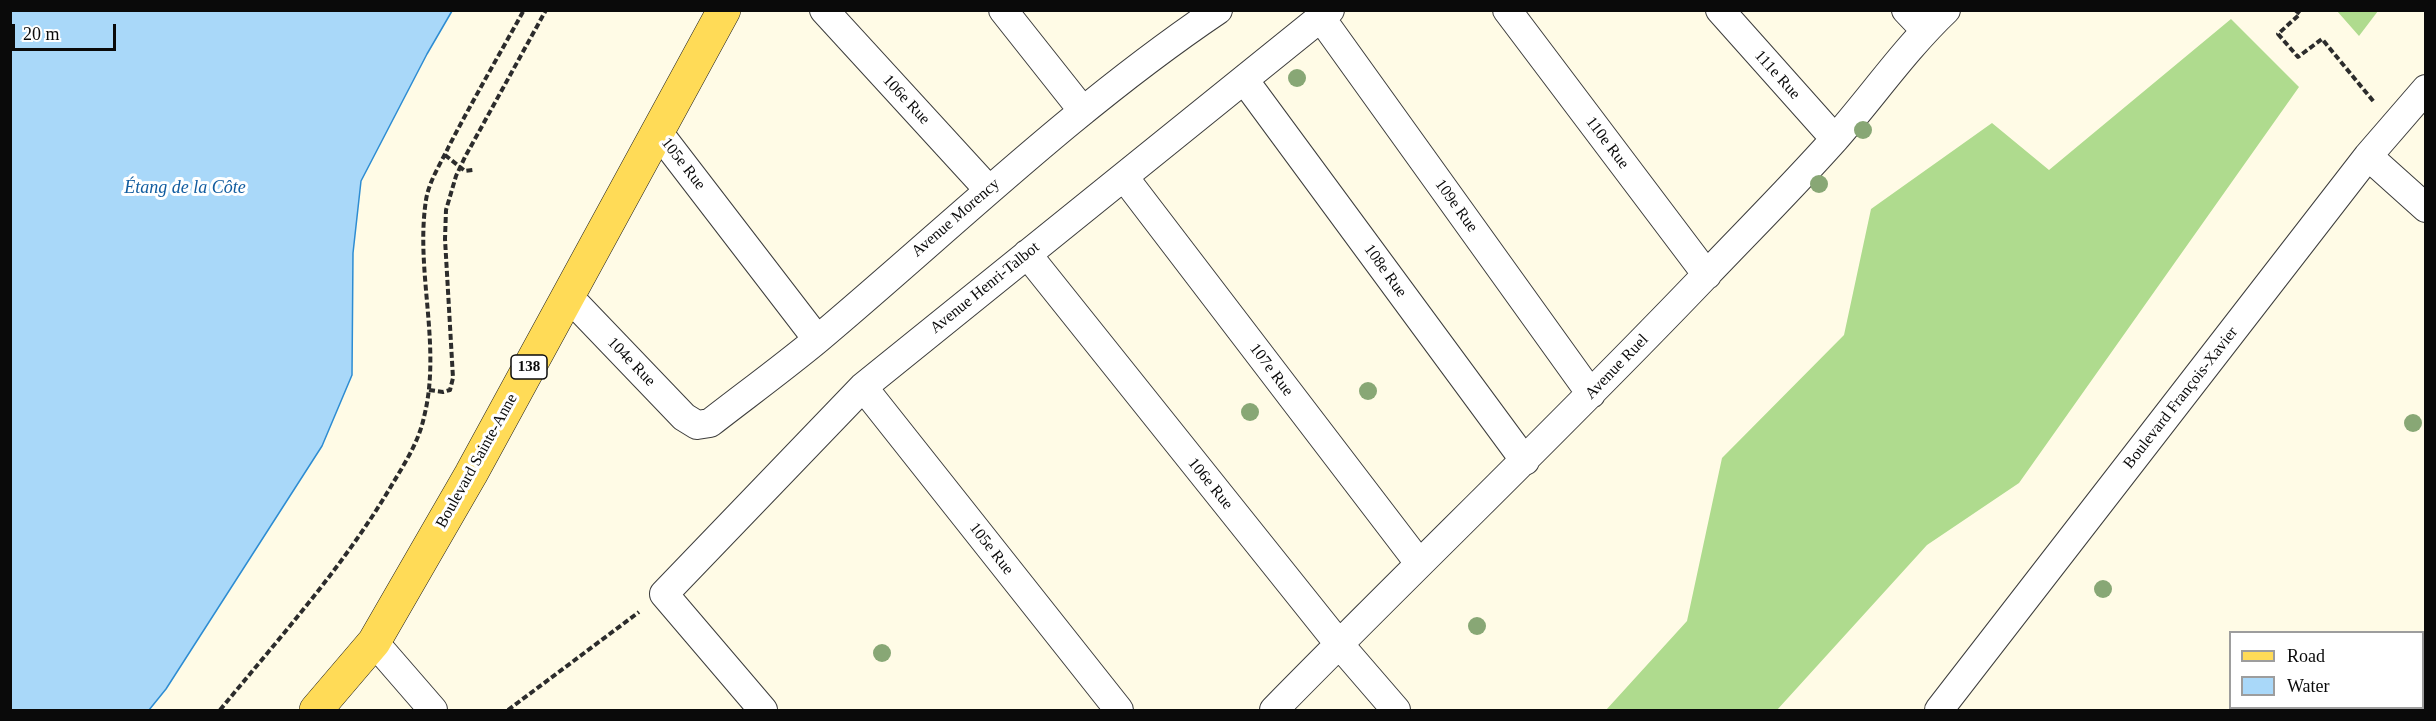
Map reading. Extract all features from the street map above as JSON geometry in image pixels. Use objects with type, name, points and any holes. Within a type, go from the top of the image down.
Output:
[{"type":"main road","name":"Boulevard Sainte-Anne","points":[[316,711],[374,642],[471,474],[724,10]]},
{"type":"street","name":"106e Rue","points":[[824,10],[988,189]]},
{"type":"street","points":[[1003,10],[1083,111]]},
{"type":"street","name":"110e Rue","points":[[1507,10],[1707,274]]},
{"type":"street","name":"111e Rue","points":[[1720,10],[1834,139]]},
{"type":"street","name":"Avenue Ruel","points":[[1274,711],[1419,563],[1591,394],[1834,139],[1916,20],[1946,10]]},
{"type":"street","name":"Avenue Morency","points":[[697,425],[710,423],[817,339],[988,189],[1083,111],[1211,12]]},
{"type":"street","name":"Avenue Henri-Talbot","points":[[664,594],[863,387],[1326,14]]},
{"type":"street","name":"109e Rue","points":[[1326,14],[1591,394]]},
{"type":"street","name":"108e Rue","points":[[1245,81],[1525,461]]},
{"type":"street","name":"Boulevard François-Xavier","points":[[1939,711],[2368,156],[2426,89]]},
{"type":"street","name":"105e Rue","points":[[658,132],[817,339]]},
{"type":"street","points":[[2368,156],[2426,208]]},
{"type":"street","name":"107e Rue","points":[[1124,177],[1419,563]]},
{"type":"street","name":"106e Rue","points":[[1027,254],[1339,645],[1396,711]]},
{"type":"street","name":"104e Rue","points":[[568,296],[684,417],[697,425]]},
{"type":"street","name":"105e Rue","points":[[863,387],[1119,711]]},
{"type":"street","points":[[664,594],[763,711]]},
{"type":"street","points":[[374,642],[433,711]]},
{"type":"path","points":[[220,711],[339,564],[370,520],[409,456],[424,418],[429,390],[426,208],[434,177],[524,10]]},
{"type":"path","points":[[429,390],[443,392],[450,390],[453,378],[445,239],[446,210],[460,167],[546,10]]},
{"type":"path","points":[[2295,10],[2300,14],[2278,34],[2298,57],[2322,39],[2394,126]]},
{"type":"path","points":[[445,155],[465,171],[473,170]]},
{"type":"path","points":[[508,711],[664,594]]},
{"type":"green space","points":[[2337,11],[2378,11],[2359,36]]},
{"type":"green space","points":[[2231,19],[2299,87],[2019,483],[1927,545],[1777,710],[1606,710],[1687,621],[1722,458],[1844,335],[1871,209],[1992,123],[2049,170]]},
{"type":"water","name":"Étang de la Côte","points":[[10,11],[452,11],[361,181],[353,253],[352,375],[322,446],[166,689],[149,710],[11,710]]}]
